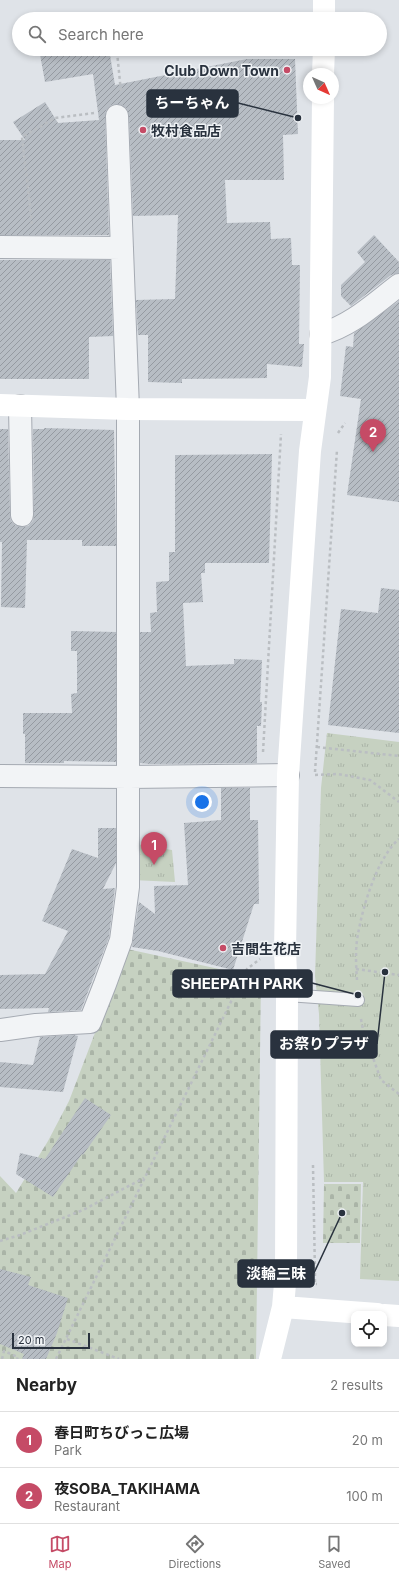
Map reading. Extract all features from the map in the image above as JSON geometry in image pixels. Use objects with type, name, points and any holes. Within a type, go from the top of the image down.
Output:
[{"type":"street","points":[[324,0],[324,12]]},
{"type":"street","points":[[317,56],[321,68]]},
{"type":"street","points":[[270,1359],[283,1307],[286,1272],[285,951],[288,775],[310,451],[320,377],[323,104]]},
{"type":"street","points":[[0,1030],[36,1025],[90,1022],[121,940],[128,887],[128,409],[122,248],[109,114]]},
{"type":"street","points":[[0,247],[34,246],[122,248]]},
{"type":"street","points":[[321,334],[351,322],[399,285]]},
{"type":"street","points":[[22,515],[10,406],[128,409],[315,410]]},
{"type":"street","points":[[0,776],[129,777],[288,775]]},
{"type":"street","points":[[283,1307],[351,1312]]},
{"type":"street","points":[[387,1314],[399,1316]]},
{"type":"lane","points":[[286,995],[358,1000]]},
{"type":"path","points":[[117,56],[121,95]]},
{"type":"path","points":[[34,246],[22,137],[55,118],[109,114]]},
{"type":"path","points":[[337,440],[338,434],[345,423]]},
{"type":"path","points":[[314,783],[337,447]]},
{"type":"path","points":[[317,747],[399,756]]},
{"type":"path","points":[[314,775],[338,774],[370,780],[399,802]]},
{"type":"path","points":[[399,839],[388,850],[381,861],[371,890],[358,935],[356,969],[358,1000],[363,1030],[381,1080],[399,1094]]},
{"type":"path","points":[[56,1359],[247,969],[264,956],[285,951]]},
{"type":"path","points":[[356,969],[399,975]]},
{"type":"path","points":[[313,1163],[315,1284]]},
{"type":"path","points":[[0,1241],[20,1235],[83,1210],[144,1177]]},
{"type":"path","points":[[67,1339],[119,1359]]},
{"type":"path","points":[[2,1359],[4,1351],[18,1357],[17,1359]]},
{"type":"green space","points":[[327,733],[399,742],[399,1281],[360,1279],[363,1182],[324,1182],[319,1014],[315,976],[321,788]]},
{"type":"green space","points":[[136,844],[172,850],[175,882],[132,880]]},
{"type":"green space","points":[[127,949],[261,978],[256,1359],[0,1359],[0,1176],[16,1193],[48,1141],[69,1101]]},
{"type":"green space","points":[[324,1184],[361,1184],[360,1243],[323,1243]]},
{"type":"building","points":[[40,56],[110,56],[115,85],[247,59],[295,59],[298,134],[283,135],[284,180],[225,180],[227,223],[270,222],[271,239],[291,238],[292,265],[300,265],[299,344],[304,344],[302,367],[267,364],[267,378],[182,379],[182,383],[148,382],[148,335],[138,335],[136,300],[175,299],[178,215],[133,216],[129,116],[127,109],[122,105],[111,105],[106,110],[105,116],[109,235],[0,235],[0,140],[25,140],[13,122],[45,102],[58,123],[99,120],[93,74],[45,82]]},
{"type":"building","points":[[374,235],[399,262],[399,273],[391,275],[351,306],[341,296],[341,285],[365,262],[357,252]]},
{"type":"building","points":[[0,260],[110,260],[113,336],[89,337],[89,379],[0,379]]},
{"type":"building","points":[[399,301],[399,502],[347,495],[361,399],[340,396],[346,346],[353,347],[354,333]]},
{"type":"building","points":[[0,429],[8,429],[11,521],[16,526],[23,527],[28,526],[33,521],[34,515],[33,429],[114,430],[116,546],[82,546],[82,540],[27,540],[25,608],[1,607],[2,542],[0,542]]},
{"type":"building","points":[[272,454],[269,563],[205,563],[205,573],[201,573],[203,602],[183,603],[186,666],[234,664],[234,659],[262,660],[260,702],[262,702],[261,726],[257,726],[257,763],[140,763],[140,632],[151,632],[150,613],[157,612],[156,582],[169,581],[169,552],[175,552],[175,455]]},
{"type":"building","points":[[381,588],[399,590],[399,733],[328,725],[341,609],[378,613]]},
{"type":"building","points":[[71,631],[116,632],[116,762],[64,761],[64,763],[25,763],[23,713],[72,713],[71,694],[77,693],[77,651],[71,651]]},
{"type":"building","points":[[221,788],[250,788],[250,820],[258,820],[259,904],[254,904],[233,970],[158,951],[132,947],[139,902],[155,914],[154,886],[188,885],[184,823],[221,820]]},
{"type":"building","points":[[98,828],[116,828],[116,863],[103,889],[115,888],[109,937],[81,1010],[48,1012],[49,1008],[0,1009],[0,975],[45,974],[68,931],[42,921],[72,849],[98,858]]},
{"type":"building","points":[[78,1036],[63,1092],[0,1087],[0,1062],[33,1065],[40,1037]]},
{"type":"building","points":[[85,1098],[111,1115],[53,1197],[16,1174],[20,1153],[45,1159]]},
{"type":"building","points":[[0,1269],[31,1277],[28,1285],[68,1298],[57,1333],[46,1359],[22,1359],[24,1354],[0,1344]]},
{"type":"place","name":"Club Down Town","points":[[287,70]]},
{"type":"place","name":"ちーちゃん","points":[[298,118]]},
{"type":"place","name":"牧村食品店","points":[[143,130]]},
{"type":"place","name":"夜SOBA_TAKIHAMA","points":[[373,452]]},
{"type":"place","name":"春日町ちびっこ広場","points":[[154,865]]},
{"type":"place","name":"吉間生花店","points":[[223,948]]},
{"type":"place","name":"お祭りプラザ","points":[[385,972]]},
{"type":"place","name":"SHEEPATH PARK","points":[[358,995]]},
{"type":"place","name":"淡輪三昧","points":[[342,1213]]}]
